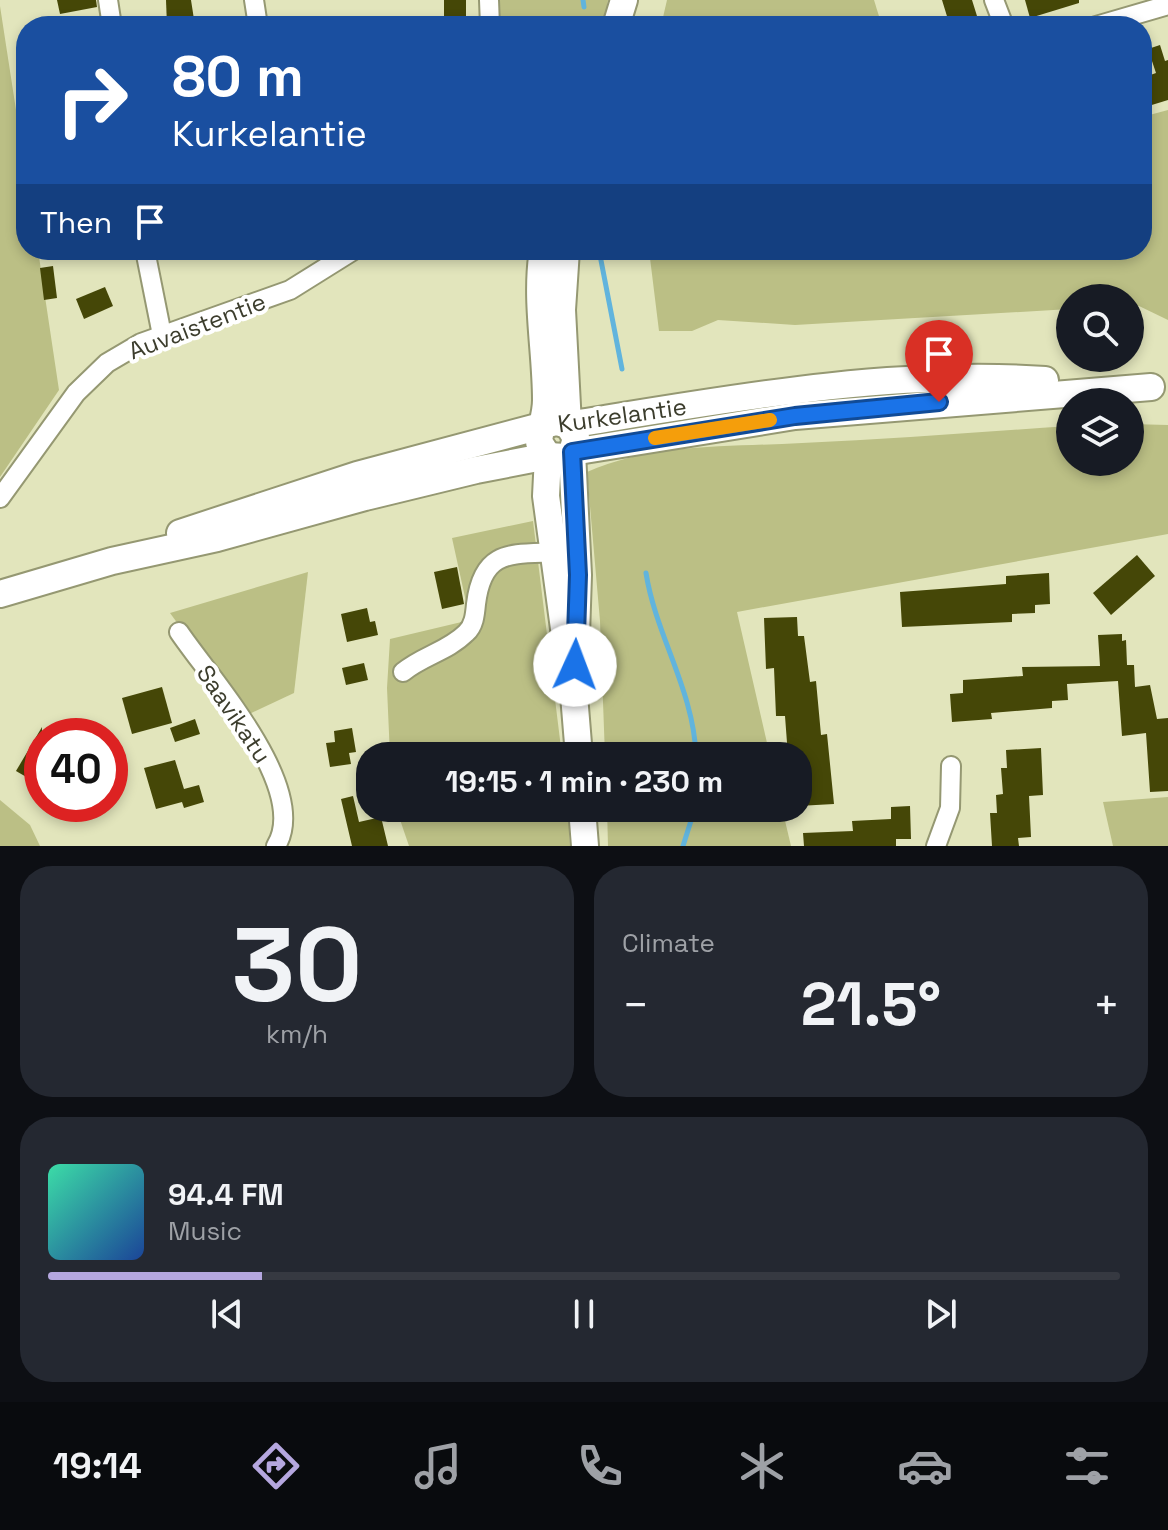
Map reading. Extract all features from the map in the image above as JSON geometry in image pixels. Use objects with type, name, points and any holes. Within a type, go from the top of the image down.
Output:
[{"type":"street","points":[[1130,16],[1168,5]]},
{"type":"street","points":[[147,260],[162,335]]},
{"type":"street","name":"Auvaistentie","points":[[0,498],[63,409],[91,376],[123,352],[162,335],[265,301],[311,279],[339,260]]},
{"type":"street","points":[[544,260],[556,426]]},
{"type":"street","points":[[565,260],[556,426],[539,442],[560,454],[546,496],[564,552],[578,742]]},
{"type":"street","name":"Kurkelantie","points":[[112,561],[214,520],[357,475],[556,426],[794,390],[894,383],[1022,378],[1160,387]]},
{"type":"street","name":"Kurkelantie","points":[[0,594],[112,561],[217,538],[365,497],[560,454],[795,416],[1160,387]]},
{"type":"street","points":[[403,672],[422,657],[468,632],[473,622],[480,576],[486,567],[509,555],[564,552]]},
{"type":"street","name":"Saavikatu","points":[[179,632],[270,766],[283,822],[276,846]]},
{"type":"street","points":[[936,846],[950,808],[951,766]]},
{"type":"street","points":[[583,822],[585,846]]},
{"type":"green space","points":[[498,0],[608,0],[606,16],[499,16]]},
{"type":"green space","points":[[667,0],[874,0],[879,16],[663,16]]},
{"type":"green space","points":[[0,6],[16,110],[16,260],[40,260],[59,390],[0,477]]},
{"type":"green space","points":[[1168,110],[1168,320],[1144,308],[1144,284],[1056,284],[1056,310],[795,325],[718,320],[692,331],[659,331],[650,260],[1152,260],[1152,114]]},
{"type":"green space","points":[[1144,424],[1168,425],[1168,534],[737,612],[767,742],[604,742],[600,621],[587,472],[665,451],[1056,427],[1056,476],[1144,476]]},
{"type":"green space","points":[[533,521],[560,742],[389,742],[387,688],[390,639],[470,620],[452,538]]},
{"type":"green space","points":[[308,572],[294,693],[245,716],[170,613]]},
{"type":"green space","points":[[1168,797],[1168,846],[1113,846],[1103,802]]},
{"type":"green space","points":[[0,800],[30,825],[40,846],[0,846]]},
{"type":"green space","points":[[401,822],[569,822],[570,846],[409,846]]},
{"type":"green space","points":[[607,822],[785,822],[791,846],[608,846]]},
{"type":"building","points":[[57,0],[96,0],[97,7],[60,14]]},
{"type":"building","points":[[166,0],[191,0],[193,16],[167,16]]},
{"type":"building","points":[[444,0],[466,0],[466,16],[444,16]]},
{"type":"building","points":[[942,0],[972,0],[977,16],[947,16]]},
{"type":"building","points":[[1025,0],[1079,0],[1079,3],[1029,16]]},
{"type":"building","points":[[1160,45],[1165,61],[1168,60],[1168,100],[1152,105],[1152,74],[1156,73],[1152,48]]},
{"type":"building","points":[[53,266],[57,298],[44,300],[40,268]]},
{"type":"building","points":[[105,287],[113,306],[84,319],[76,299]]},
{"type":"building","points":[[1137,555],[1155,576],[1111,615],[1093,593]]},
{"type":"building","points":[[457,567],[464,604],[442,609],[434,572]]},
{"type":"building","points":[[1049,573],[1050,604],[1035,605],[1035,613],[1012,614],[1012,622],[902,627],[900,592],[1006,584],[1006,576]]},
{"type":"building","points":[[367,608],[370,622],[375,621],[378,635],[347,642],[341,614]]},
{"type":"building","points":[[797,617],[798,636],[804,636],[810,682],[816,681],[821,735],[827,734],[834,804],[812,805],[812,742],[787,742],[785,716],[776,716],[774,668],[766,669],[764,618]]},
{"type":"building","points":[[1122,634],[1122,641],[1126,640],[1127,665],[1134,665],[1135,687],[1150,685],[1157,719],[1168,718],[1168,791],[1150,792],[1146,733],[1122,736],[1118,681],[1067,684],[1068,700],[1052,701],[1052,708],[991,713],[992,719],[952,722],[950,694],[963,693],[963,680],[1023,676],[1022,667],[1100,666],[1098,635]]},
{"type":"building","points":[[364,663],[368,680],[346,685],[342,668]]},
{"type":"building","points":[[162,687],[172,723],[132,734],[122,698]]},
{"type":"building","points":[[195,719],[200,734],[175,742],[170,728]]},
{"type":"building","points":[[352,728],[356,752],[349,753],[351,764],[330,767],[326,743],[335,742],[334,731]]},
{"type":"building","points":[[1041,748],[1043,795],[1029,796],[1031,837],[1018,838],[1019,846],[992,846],[990,813],[997,813],[996,795],[1003,794],[1001,768],[1007,768],[1006,750]]},
{"type":"building","points":[[24,757],[24,776],[16,771]]},
{"type":"building","points":[[175,760],[184,789],[199,785],[204,802],[184,808],[182,802],[156,809],[144,768]]},
{"type":"building","points":[[353,796],[356,822],[382,822],[388,846],[352,846],[341,799]]},
{"type":"building","points":[[910,806],[911,839],[896,839],[896,846],[804,846],[803,833],[853,831],[852,821],[891,819],[891,807]]},
{"type":"waterway","points":[[583,0],[584,7]]},
{"type":"waterway","points":[[601,260],[622,369]]},
{"type":"waterway","points":[[646,573],[658,619],[689,709],[695,742]]},
{"type":"waterway","points":[[683,846],[691,822]]},
{"type":"slow traffic","points":[[655,438],[770,420]]},
{"type":"route","points":[[575,665],[578,575],[572,452],[795,416],[939,402]]}]
